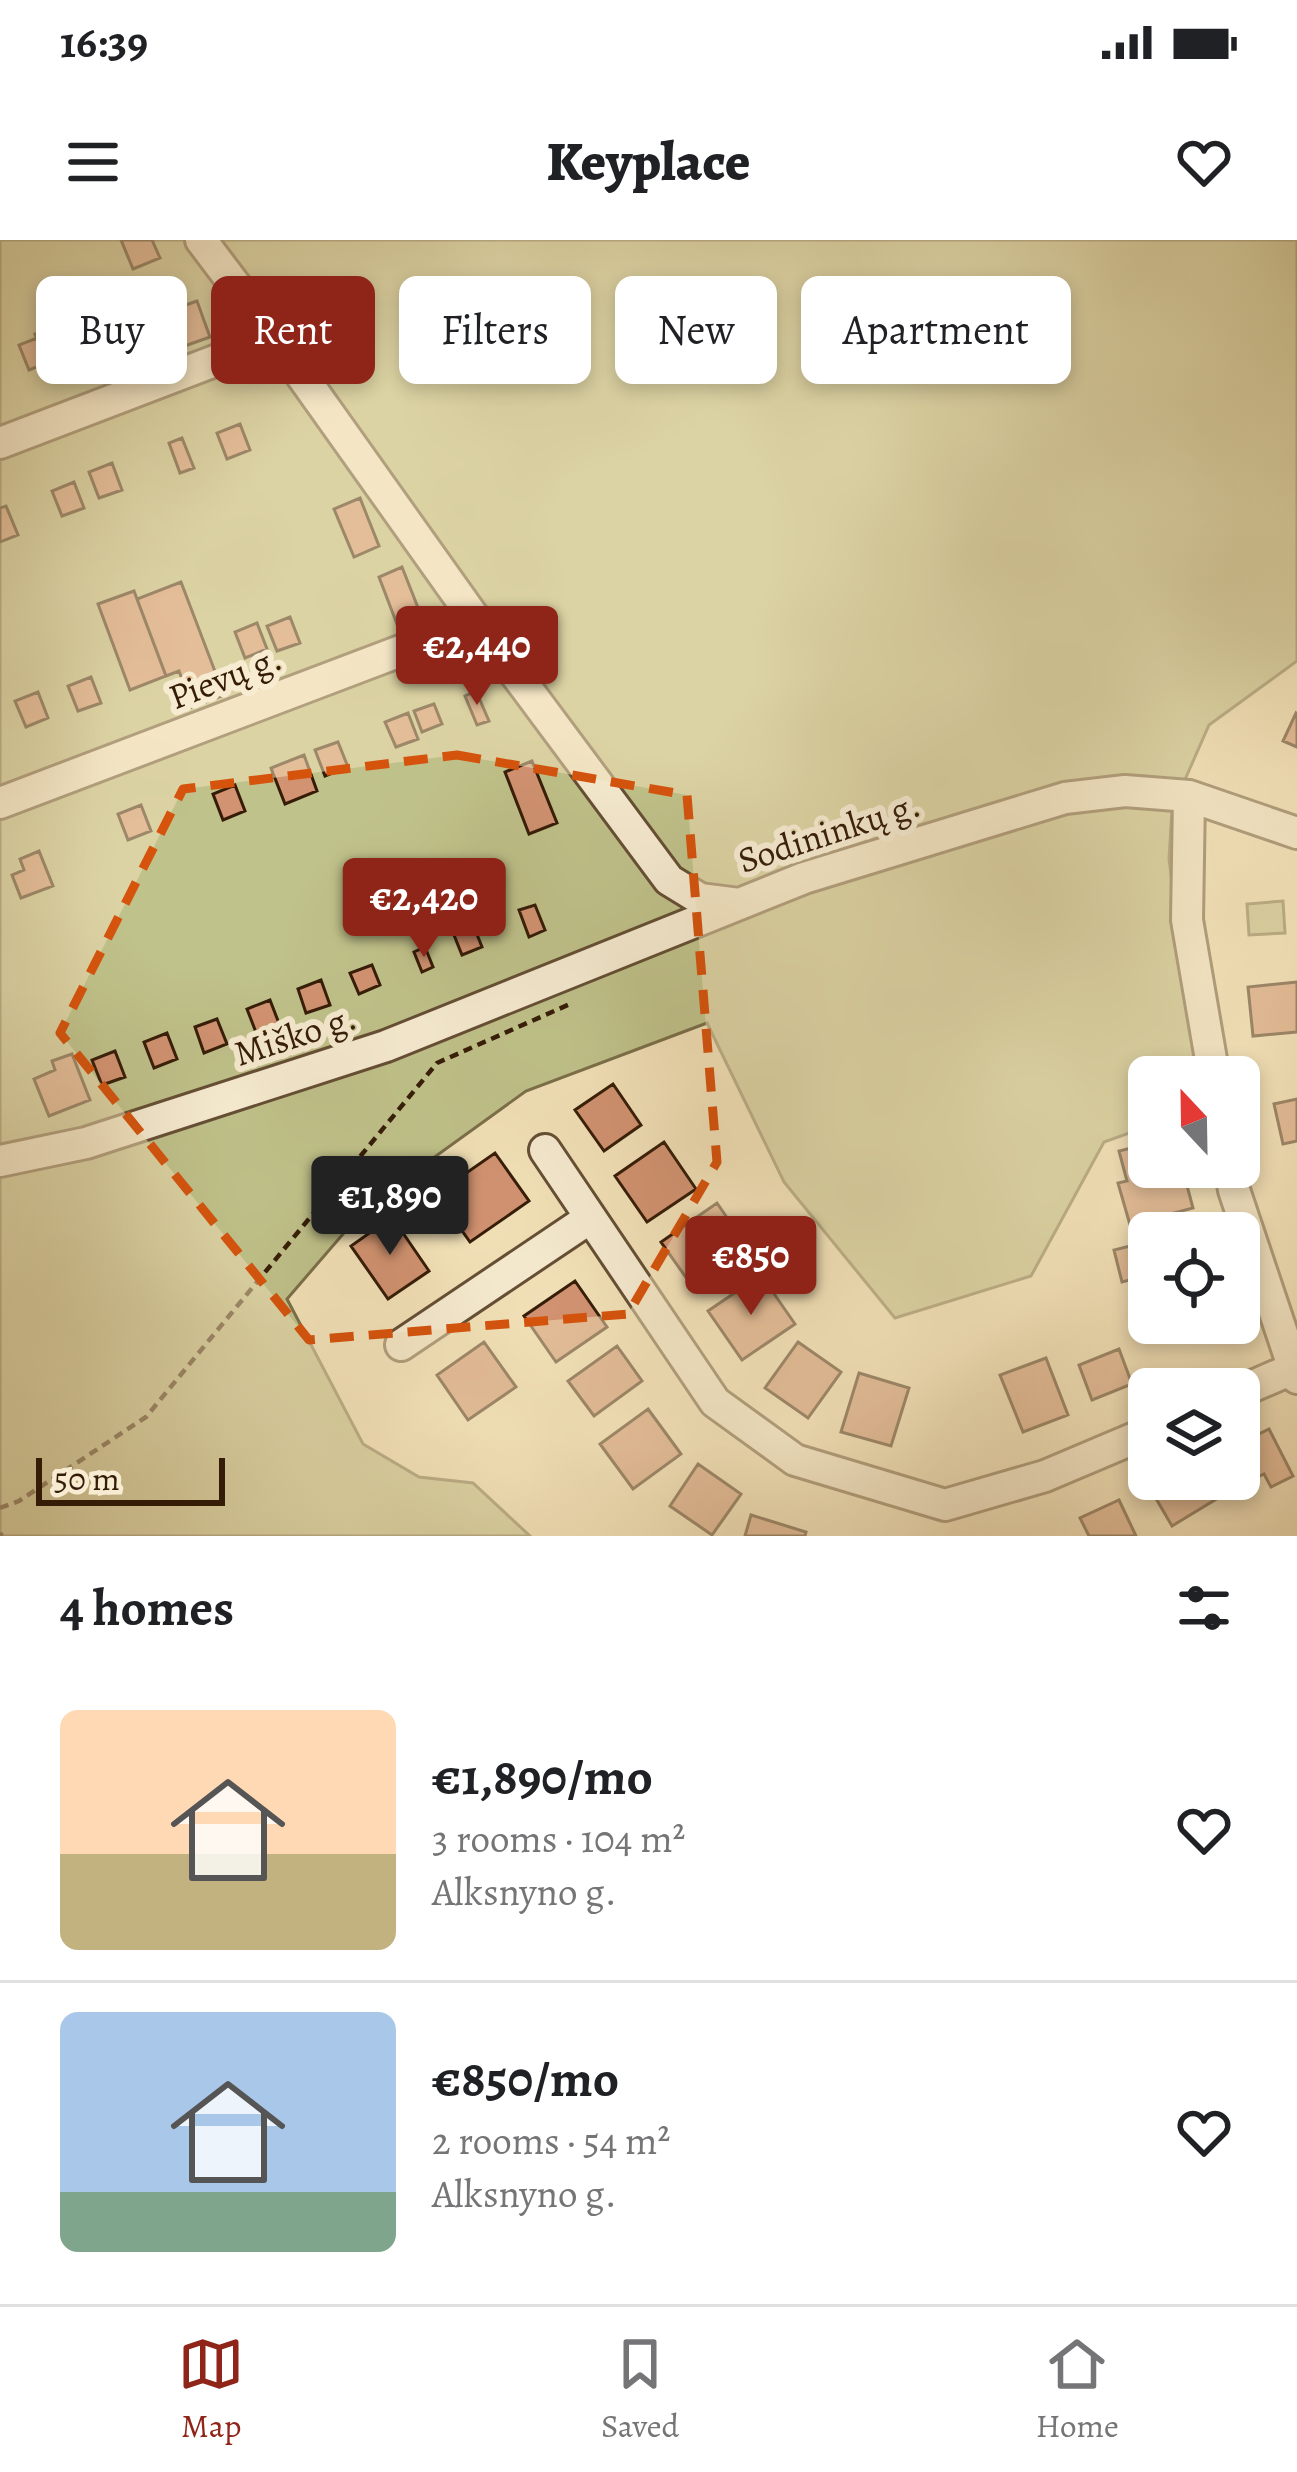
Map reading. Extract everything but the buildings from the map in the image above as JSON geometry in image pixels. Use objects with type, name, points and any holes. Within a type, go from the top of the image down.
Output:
[{"type":"street","name":"Sodininkų g.","points":[[200,240],[228,276]]},
{"type":"street","points":[[0,442],[211,362]]},
{"type":"street","name":"Sodininkų g.","points":[[308,384],[669,880],[700,899],[739,904],[804,878],[1065,798],[1125,791],[1189,796],[1297,833]]},
{"type":"street","name":"Pievų g.","points":[[0,803],[477,622]]},
{"type":"street","points":[[1189,796],[1186,920],[1210,1056]]},
{"type":"street","name":"Miško g.","points":[[0,1161],[86,1143],[386,1046],[739,904]]},
{"type":"street","points":[[544,1150],[715,1402],[795,1460],[945,1505],[1045,1476],[1128,1441]]},
{"type":"street","points":[[1234,1188],[1294,1373],[1260,1385]]},
{"type":"street","points":[[401,1346],[590,1218]]},
{"type":"path","points":[[0,1508],[19,1501],[146,1417],[437,1063],[583,998]]},
{"type":"highlighted area","points":[[457,755],[687,795],[717,1162],[628,1314],[309,1340],[60,1033],[183,789]]},
{"type":"green space","points":[[0,240],[1297,240],[1297,661],[1209,725],[1172,809],[1169,859],[1197,1056],[1128,1056],[1128,1133],[1104,1142],[1031,1276],[895,1318],[784,1182],[707,1023],[526,1091],[368,1205],[287,1299],[363,1444],[419,1477],[473,1483],[530,1536],[0,1536]]},
{"type":"green space","points":[[1283,901],[1285,933],[1249,935],[1247,904]]}]
